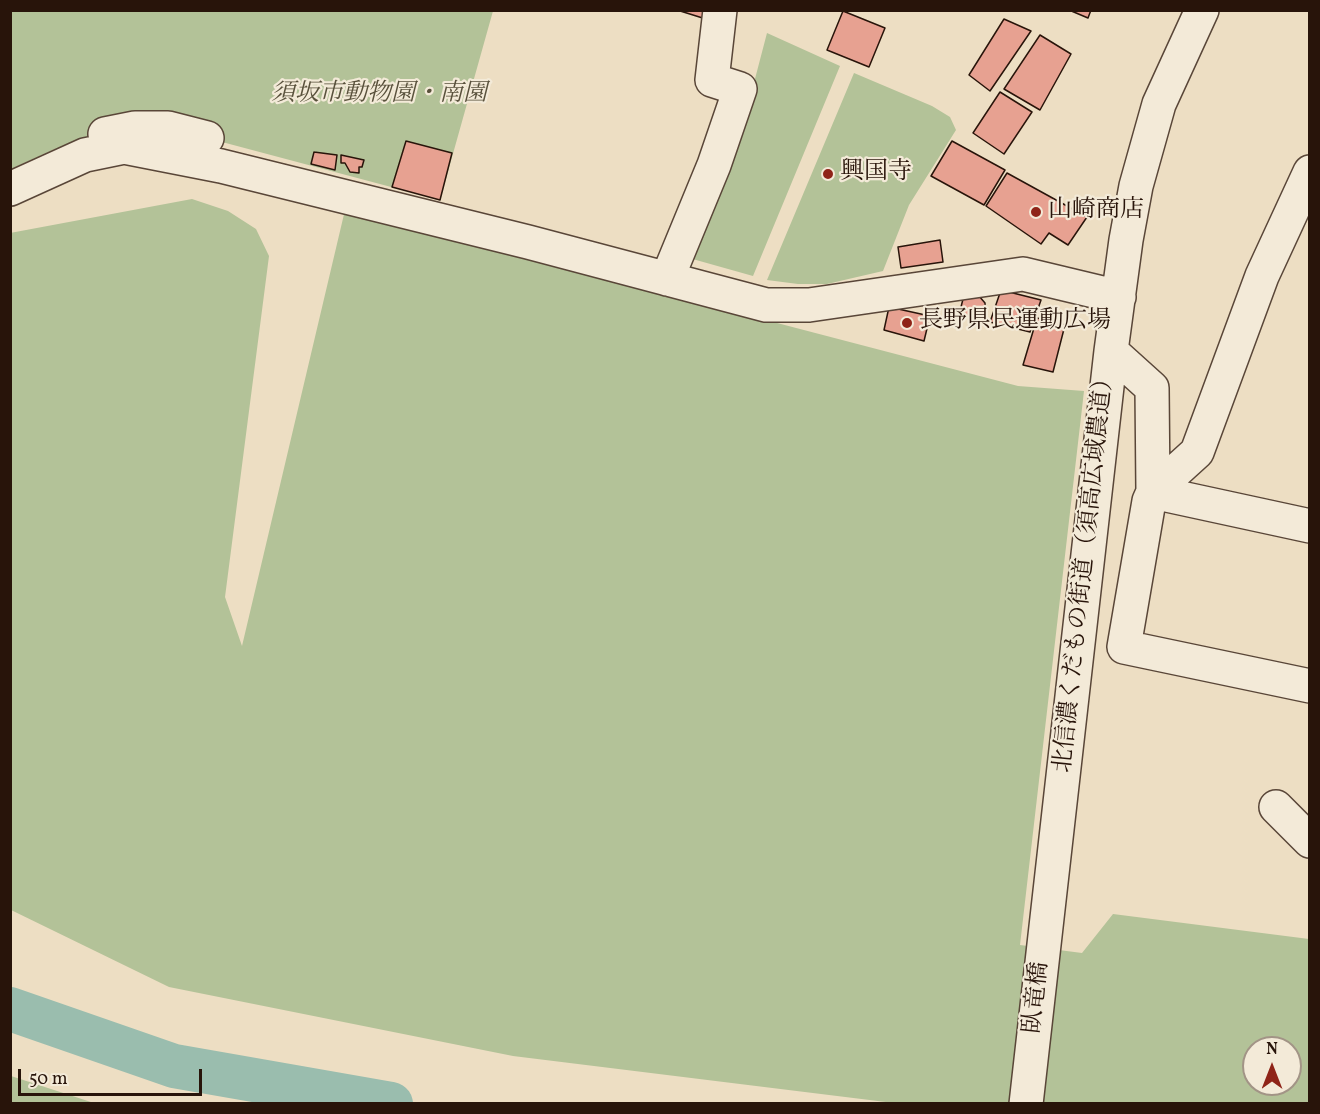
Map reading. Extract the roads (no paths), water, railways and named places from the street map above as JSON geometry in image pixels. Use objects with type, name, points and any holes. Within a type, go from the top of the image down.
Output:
[{"type":"street","points":[[667,279],[714,165],[740,89],[712,80],[720,10]]},
{"type":"street","name":"北信濃くだもの街道（須高広域農道）","points":[[1050,892],[1111,351],[1136,186],[1159,104],[1202,10]]},
{"type":"street","points":[[10,169],[55,149],[135,128],[168,128],[207,138]]},
{"type":"street","points":[[10,189],[85,155],[124,147],[221,165],[766,305],[809,305],[1023,274],[1119,297]]},
{"type":"street","points":[[1310,172],[1262,276],[1197,452],[1153,492],[1149,501],[1124,647],[1310,686]]},
{"type":"street","points":[[1111,351],[1152,388],[1153,492]]},
{"type":"street","points":[[1153,492],[1310,526]]},
{"type":"street","points":[[1275,807],[1310,841]]},
{"type":"street","name":"臥竜橋","points":[[1026,1104],[1050,892]]},
{"type":"waterway","points":[[10,1009],[174,1066],[391,1104]]},
{"type":"place","name":"興国寺","points":[[828,174]]},
{"type":"place","name":"山崎商店","points":[[1036,212]]},
{"type":"place","name":"長野県民運動広場","points":[[907,323]]},
{"type":"park label","name":"須坂市動物園・南園","points":[[379,96]]}]
